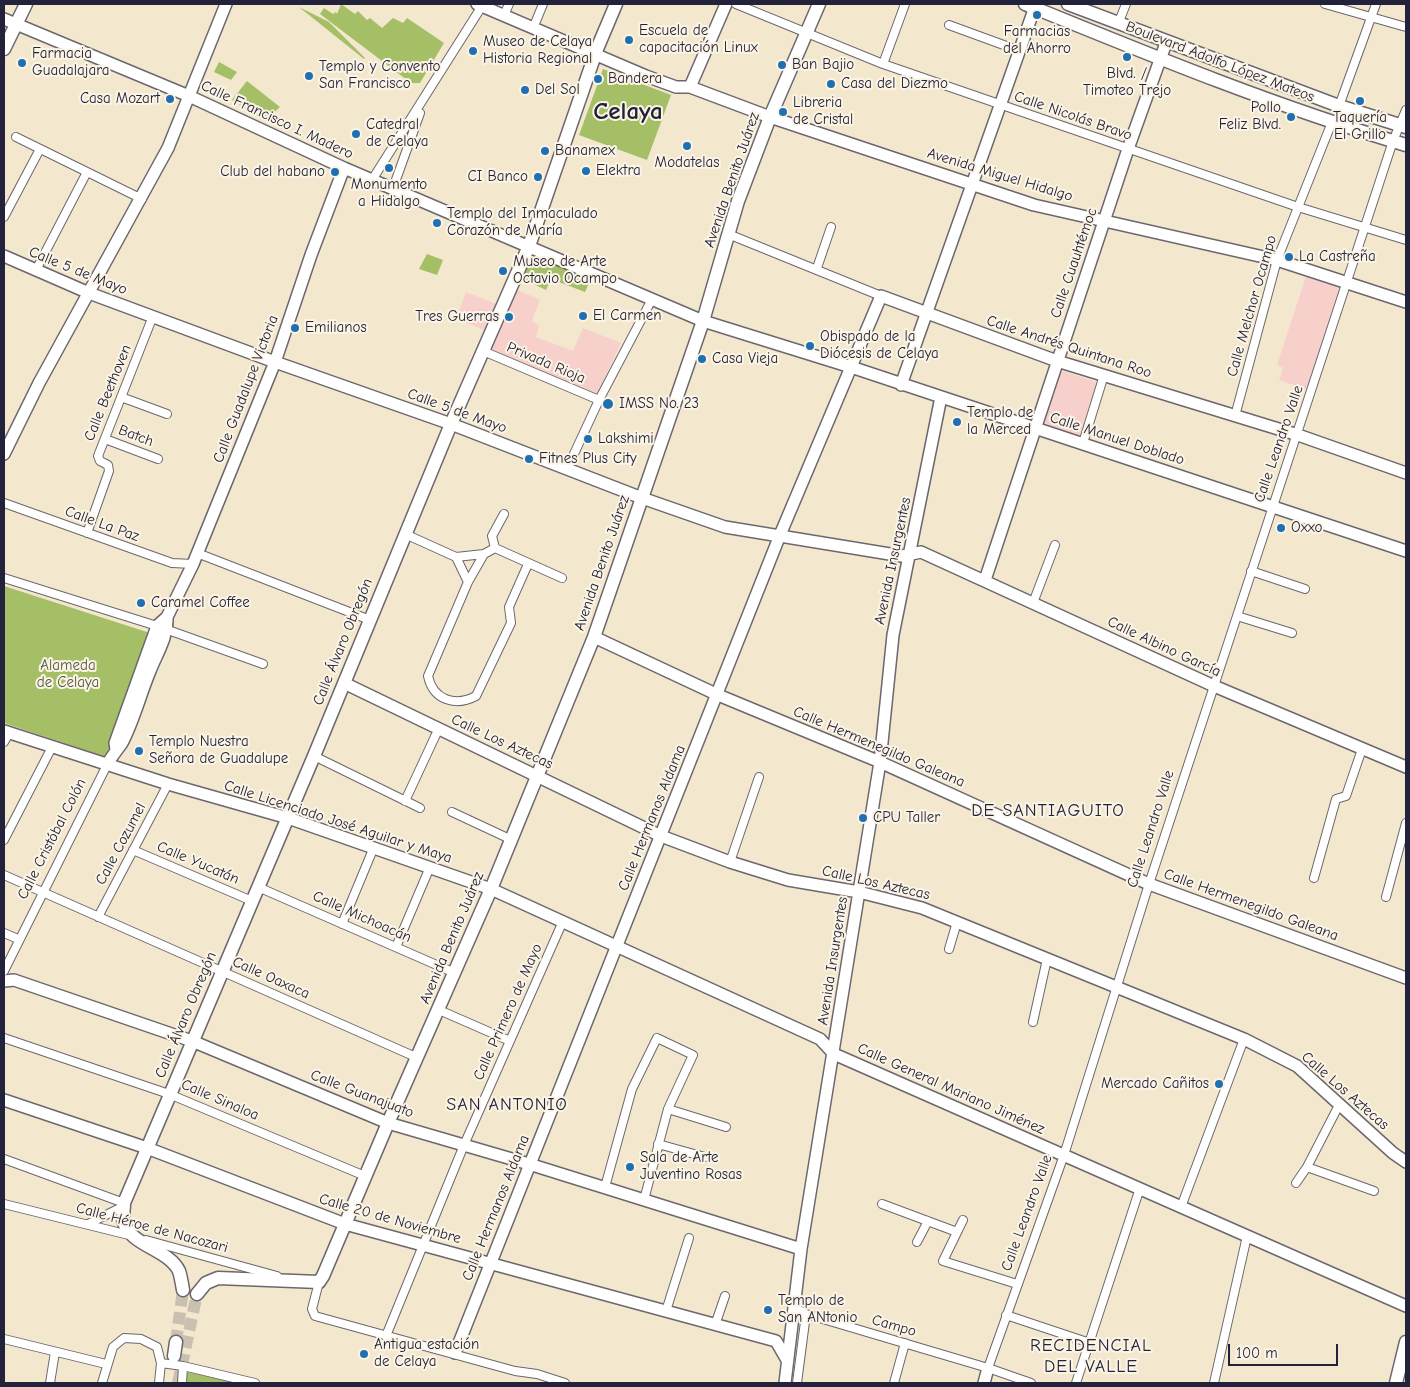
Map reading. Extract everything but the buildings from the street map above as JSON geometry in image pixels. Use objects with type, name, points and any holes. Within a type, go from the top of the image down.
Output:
[{"type":"main road","points":[[4,49],[26,4]]},
{"type":"main road","points":[[5,447],[89,294],[130,228],[142,199],[168,148],[226,4]]},
{"type":"main road","name":"Calle Álvaro Obregón","points":[[124,1204],[146,1148],[314,756],[451,424],[529,246],[595,56],[616,4]]},
{"type":"main road","points":[[690,87],[726,4]]},
{"type":"main road","name":"Avenida Benito Juárez","points":[[319,1282],[512,840],[594,637],[703,322],[728,234],[770,117],[819,4]]},
{"type":"main road","name":"Boulevard Adolfo López Mateos","points":[[1068,4],[1166,43],[1339,106],[1403,126]]},
{"type":"main road","points":[[480,5],[534,26],[595,56]]},
{"type":"main road","points":[[901,385],[925,313],[1002,105],[1020,51],[1032,5]]},
{"type":"main road","name":"Boulevard Adolfo López Mateos","points":[[1032,5],[1161,58],[1332,122],[1406,145]]},
{"type":"main road","name":"Calle Francisco I. Madero","points":[[4,19],[189,96],[344,168],[703,322]]},
{"type":"main road","name":"Calle Cuauhtémoc","points":[[985,580],[1128,149],[1166,43]]},
{"type":"main road","name":"Avenida Miguel Hidalgo","points":[[595,56],[676,87],[690,87],[770,117],[1034,205],[1277,260],[1406,302]]},
{"type":"main road","name":"Calle Guadalupe Victoria","points":[[116,749],[115,743],[162,628],[195,558],[275,362],[310,255],[344,168]]},
{"type":"main road","name":"Calle 5 de Mayo","points":[[4,256],[89,294],[451,424],[642,498],[725,527],[902,556],[911,554]]},
{"type":"main road","name":"Calle Andrés Quintana Roo","points":[[881,296],[1057,361],[1298,435],[1406,473]]},
{"type":"main road","name":"Calle Hermanos Aldama","points":[[455,1353],[780,535],[881,296]]},
{"type":"main road","name":"Calle Manuel Doblado","points":[[703,322],[851,367],[1406,551]]},
{"type":"main road","name":"Avenida Insurgentes","points":[[785,1383],[802,1249],[880,762],[893,635],[911,554],[941,397]]},
{"type":"main road","name":"Calle Albino García","points":[[911,554],[921,552],[1214,686],[1406,768]]},
{"type":"main road","name":"Calle Hermenegildo Galeana","points":[[594,637],[718,695],[880,762],[1149,884],[1406,978]]},
{"type":"main road","name":"Calle Los Aztecas","points":[[344,684],[539,775],[661,836],[730,862],[788,880],[859,892],[922,908],[1244,1039],[1297,1066],[1339,1105],[1406,1162]]},
{"type":"main road","name":"Calle Licenciado José Aguilar y Maya","points":[[6,735],[288,818],[491,889]]},
{"type":"main road","name":"Calle Cristóbal Colón","points":[[107,765],[116,749]]},
{"type":"main road","name":"Calle General Mariano Jiménez","points":[[491,889],[820,1039],[834,1054],[1406,1306]]},
{"type":"main road","name":"Calle Guanajuato","points":[[4,981],[14,980],[192,1041],[388,1123],[529,1164],[802,1249]]},
{"type":"main road","name":"Calle 20 de Noviembre","points":[[4,1100],[146,1148],[345,1224],[776,1342]]},
{"type":"main road","points":[[124,1204],[123,1219],[134,1237],[169,1260],[178,1270],[183,1290]]},
{"type":"main road","points":[[196,1294],[206,1283],[218,1278],[319,1282]]},
{"type":"main road","points":[[788,1362],[776,1342],[786,1333],[788,1310],[794,1307]]},
{"type":"main road","points":[[174,1356],[176,1342]]},
{"type":"main road","points":[[1396,1383],[1406,1342]]},
{"type":"main road","name":"Calle Leandro Valle","points":[[984,1383],[988,1368]]},
{"type":"street","points":[[504,15],[509,4]]},
{"type":"street","points":[[534,26],[543,4]]},
{"type":"street","name":"Calle Nicolás Bravo","points":[[736,4],[883,64],[1298,207],[1406,240]]},
{"type":"street","points":[[883,64],[905,4]]},
{"type":"street","points":[[1118,24],[1126,4]]},
{"type":"street","points":[[1325,4],[1406,27]]},
{"type":"street","points":[[1339,106],[1376,4]]},
{"type":"street","points":[[372,180],[424,100],[480,5]]},
{"type":"street","points":[[949,25],[1020,51]]},
{"type":"street","points":[[393,188],[424,100]]},
{"type":"street","name":"Calle Leandro Valle","points":[[988,1368],[1064,1155],[1149,884],[1251,571],[1298,435],[1393,141],[1403,126],[1406,110]]},
{"type":"street","name":"Calle Melchor Ocampo","points":[[1234,416],[1277,260],[1332,122]]},
{"type":"street","points":[[16,137],[142,199]]},
{"type":"street","points":[[4,217],[40,149]]},
{"type":"street","points":[[36,270],[87,172]]},
{"type":"street","points":[[817,268],[831,227]]},
{"type":"street","name":"Calle Andrés Quintana Roo","points":[[728,234],[817,268],[881,296]]},
{"type":"street","points":[[567,469],[599,400],[651,301]]},
{"type":"street","name":"Calle Beethoven","points":[[87,533],[109,470],[108,465],[100,460],[98,456],[153,316]]},
{"type":"street","name":"Privada Rioja","points":[[483,352],[599,400]]},
{"type":"street","points":[[1082,443],[1104,375]]},
{"type":"street","points":[[121,397],[167,414]]},
{"type":"street","name":"Batch","points":[[104,439],[158,459]]},
{"type":"street","name":"Calle La Paz","points":[[4,502],[172,563],[195,558],[370,620]]},
{"type":"street","points":[[494,548],[492,536],[504,514]]},
{"type":"street","points":[[405,534],[456,557],[484,554],[494,548]]},
{"type":"street","points":[[1033,603],[1055,545]]},
{"type":"street","points":[[494,548],[562,578]]},
{"type":"street","points":[[484,554],[468,582],[428,676],[430,686],[436,694],[456,702],[466,701],[476,696],[511,623],[508,607],[528,564]]},
{"type":"street","points":[[456,557],[468,582]]},
{"type":"street","points":[[1251,571],[1305,590]]},
{"type":"street","points":[[4,578],[162,628],[263,664]]},
{"type":"street","points":[[1237,616],[1292,633]]},
{"type":"street","points":[[405,801],[439,728]]},
{"type":"street","points":[[4,840],[52,747]]},
{"type":"street","points":[[1314,878],[1336,799],[1346,796],[1362,749]]},
{"type":"street","points":[[314,756],[420,808]]},
{"type":"street","name":"Calle Cristóbal Colón","points":[[4,971],[107,765]]},
{"type":"street","points":[[730,862],[759,777]]},
{"type":"street","name":"Calle Cozumel","points":[[98,917],[168,784]]},
{"type":"street","points":[[452,812],[512,840]]},
{"type":"street","points":[[1386,897],[1406,823]]},
{"type":"street","points":[[342,924],[374,847]]},
{"type":"street","name":"Calle Yucatán","points":[[134,850],[252,901]]},
{"type":"street","points":[[396,947],[430,867]]},
{"type":"street","name":"Calle Oaxaca","points":[[4,875],[418,1058]]},
{"type":"street","name":"Calle Michoacán","points":[[258,887],[455,973]]},
{"type":"street","name":"Calle Primero de Mayo","points":[[386,1336],[464,1145],[563,921]]},
{"type":"street","points":[[949,948],[957,922]]},
{"type":"street","points":[[4,934],[18,940]]},
{"type":"street","points":[[1033,1022],[1047,959]]},
{"type":"street","points":[[439,1010],[510,1041]]},
{"type":"street","name":"Calle Sinaloa","points":[[4,1038],[170,1094],[365,1176]]},
{"type":"street","points":[[605,1188],[632,1089],[657,1038],[693,1055],[668,1109],[644,1200]]},
{"type":"street","points":[[1181,1207],[1244,1039]]},
{"type":"street","points":[[1296,1183],[1307,1168],[1339,1105]]},
{"type":"street","points":[[668,1109],[726,1127]]},
{"type":"street","points":[[658,1144],[705,1157]]},
{"type":"street","points":[[4,1160],[124,1204]]},
{"type":"street","points":[[1307,1168],[1374,1191]]},
{"type":"street","points":[[1076,1383],[1140,1188]]},
{"type":"street","name":"Calle Héroe de Nacozari","points":[[4,1204],[88,1224],[292,1280]]},
{"type":"street","points":[[88,1224],[124,1204]]},
{"type":"street","points":[[882,1204],[957,1232]]},
{"type":"street","points":[[963,1220],[943,1261],[1017,1284]]},
{"type":"street","points":[[917,1242],[928,1221]]},
{"type":"street","points":[[1214,1383],[1247,1236]]},
{"type":"street","points":[[666,1311],[689,1238]]},
{"type":"street","points":[[319,1282],[312,1309],[316,1316],[565,1383]]},
{"type":"street","points":[[715,1325],[725,1296]]},
{"type":"street","name":"Campo","points":[[794,1307],[806,1314],[988,1368],[1031,1383]]},
{"type":"street","points":[[797,1383],[806,1314]]},
{"type":"street","points":[[1006,1315],[1090,1343]]},
{"type":"street","points":[[4,1338],[106,1364]]},
{"type":"street","points":[[102,1383],[106,1364],[113,1347],[124,1338],[152,1343],[157,1347],[161,1363],[159,1383]]},
{"type":"street","points":[[894,1383],[905,1343]]},
{"type":"street","points":[[50,1383],[55,1352]]},
{"type":"street","points":[[161,1363],[183,1366],[256,1383]]},
{"type":"street","points":[[182,1383],[183,1366]]},
{"type":"shaded area","points":[[1306,276],[1342,288],[1308,390],[1279,380],[1283,368],[1277,365]]},
{"type":"shaded area","points":[[516,289],[540,300],[532,321],[539,326],[536,337],[573,351],[583,328],[621,343],[597,394],[491,349]]},
{"type":"shaded area","points":[[466,292],[499,305],[487,331],[456,319]]},
{"type":"shaded area","points":[[1062,371],[1097,382],[1079,436],[1044,424]]},
{"type":"green space","points":[[341,4],[355,14],[358,11],[367,20],[370,18],[382,28],[393,18],[403,23],[407,18],[444,43],[420,83],[411,83],[320,14],[324,8],[333,14],[336,12],[337,14]]},
{"type":"green space","points":[[299,7],[329,22],[365,58],[364,59]]},
{"type":"green space","points":[[219,62],[237,72],[231,80],[214,72]]},
{"type":"green space","points":[[603,69],[671,95],[647,160],[579,135]]},
{"type":"green space","points":[[247,81],[280,107],[265,121],[232,100]]},
{"type":"green space","points":[[427,254],[443,260],[437,275],[419,269]]},
{"type":"green space","points":[[534,254],[590,281],[585,292],[551,279],[546,290],[521,278]]},
{"type":"green space","name":"Alameda de Celaya","points":[[4,586],[150,633],[106,757],[4,723]]},
{"type":"green space","points":[[187,1372],[237,1383],[187,1383]]},
{"type":"tunnel","points":[[176,1342],[183,1290]]},
{"type":"tunnel","points":[[178,1383],[197,1294]]},
{"type":"place","name":"Farmacias del Ahorro","points":[[1037,15]]},
{"type":"place","name":"Escuela de capacitación Linux","points":[[629,40]]},
{"type":"place","name":"Museo de Celaya Historia Regional","points":[[473,51]]},
{"type":"place","name":"Blvd. / Timoteo Trejo","points":[[1127,57]]},
{"type":"place","name":"Farmacia Guadalajara","points":[[22,63]]},
{"type":"place","name":"Ban Bajio","points":[[782,65]]},
{"type":"place","name":"Templo y Convento San Francisco","points":[[309,76]]},
{"type":"place","name":"Bandera","points":[[598,79]]},
{"type":"place","name":"Casa del Diezmo","points":[[831,84]]},
{"type":"place","name":"Del Sol","points":[[525,90]]},
{"type":"place","name":"Casa Mozart","points":[[170,99]]},
{"type":"place","name":"Taquería El Grillo","points":[[1360,101]]},
{"type":"place","name":"Libreria de Cristal","points":[[783,112]]},
{"type":"place","name":"Pollo Feliz Blvd.","points":[[1291,117]]},
{"type":"place","name":"Catedral de Celaya","points":[[356,134]]},
{"type":"place","name":"Modatelas","points":[[687,146]]},
{"type":"place","name":"Banamex","points":[[545,151]]},
{"type":"place","name":"Monumento a Hidalgo","points":[[389,168]]},
{"type":"place","name":"Elektra","points":[[586,171]]},
{"type":"place","name":"Club del habano","points":[[335,172]]},
{"type":"place","name":"CI Banco","points":[[538,177]]},
{"type":"place","name":"Templo del Inmaculado Corazón de María","points":[[437,223]]},
{"type":"place","name":"La Castreña","points":[[1289,257]]},
{"type":"place","name":"Museo de Arte Octavio Ocampo","points":[[503,271]]},
{"type":"place","name":"El Carmen","points":[[583,316]]},
{"type":"place","name":"Tres Guerras","points":[[509,317]]},
{"type":"place","name":"Emilianos","points":[[295,328]]},
{"type":"place","name":"Obispado de la Diócesis de Celaya","points":[[810,346]]},
{"type":"place","name":"Casa Vieja","points":[[702,359]]},
{"type":"place","name":"IMSS No. 23","points":[[608,404]]},
{"type":"place","name":"Templo de la Merced","points":[[957,422]]},
{"type":"place","name":"Lakshimi","points":[[588,439]]},
{"type":"place","name":"Fitnes Plus City","points":[[529,459]]},
{"type":"place","name":"Oxxo","points":[[1281,528]]},
{"type":"place","name":"Caramel Coffee","points":[[141,603]]},
{"type":"place","name":"Templo Nuestra Señora de Guadalupe","points":[[139,751]]},
{"type":"place","name":"CPU Taller","points":[[863,818]]},
{"type":"place","name":"Mercado Cañitos","points":[[1219,1084]]},
{"type":"place","name":"Sala de Arte Juventino Rosas","points":[[630,1167]]},
{"type":"place","name":"Templo de San ANtonio","points":[[768,1310]]},
{"type":"place","name":"Antigua estación de Celaya","points":[[364,1354]]},
{"type":"district","name":"Celaya","points":[[628,112]]},
{"type":"district","name":"DE SANTIAGUITO","points":[[1048,811]]},
{"type":"district","name":"SAN ANTONIO","points":[[507,1105]]},
{"type":"district","name":"RECIDENCIAL DEL VALLE","points":[[1091,1356]]}]
